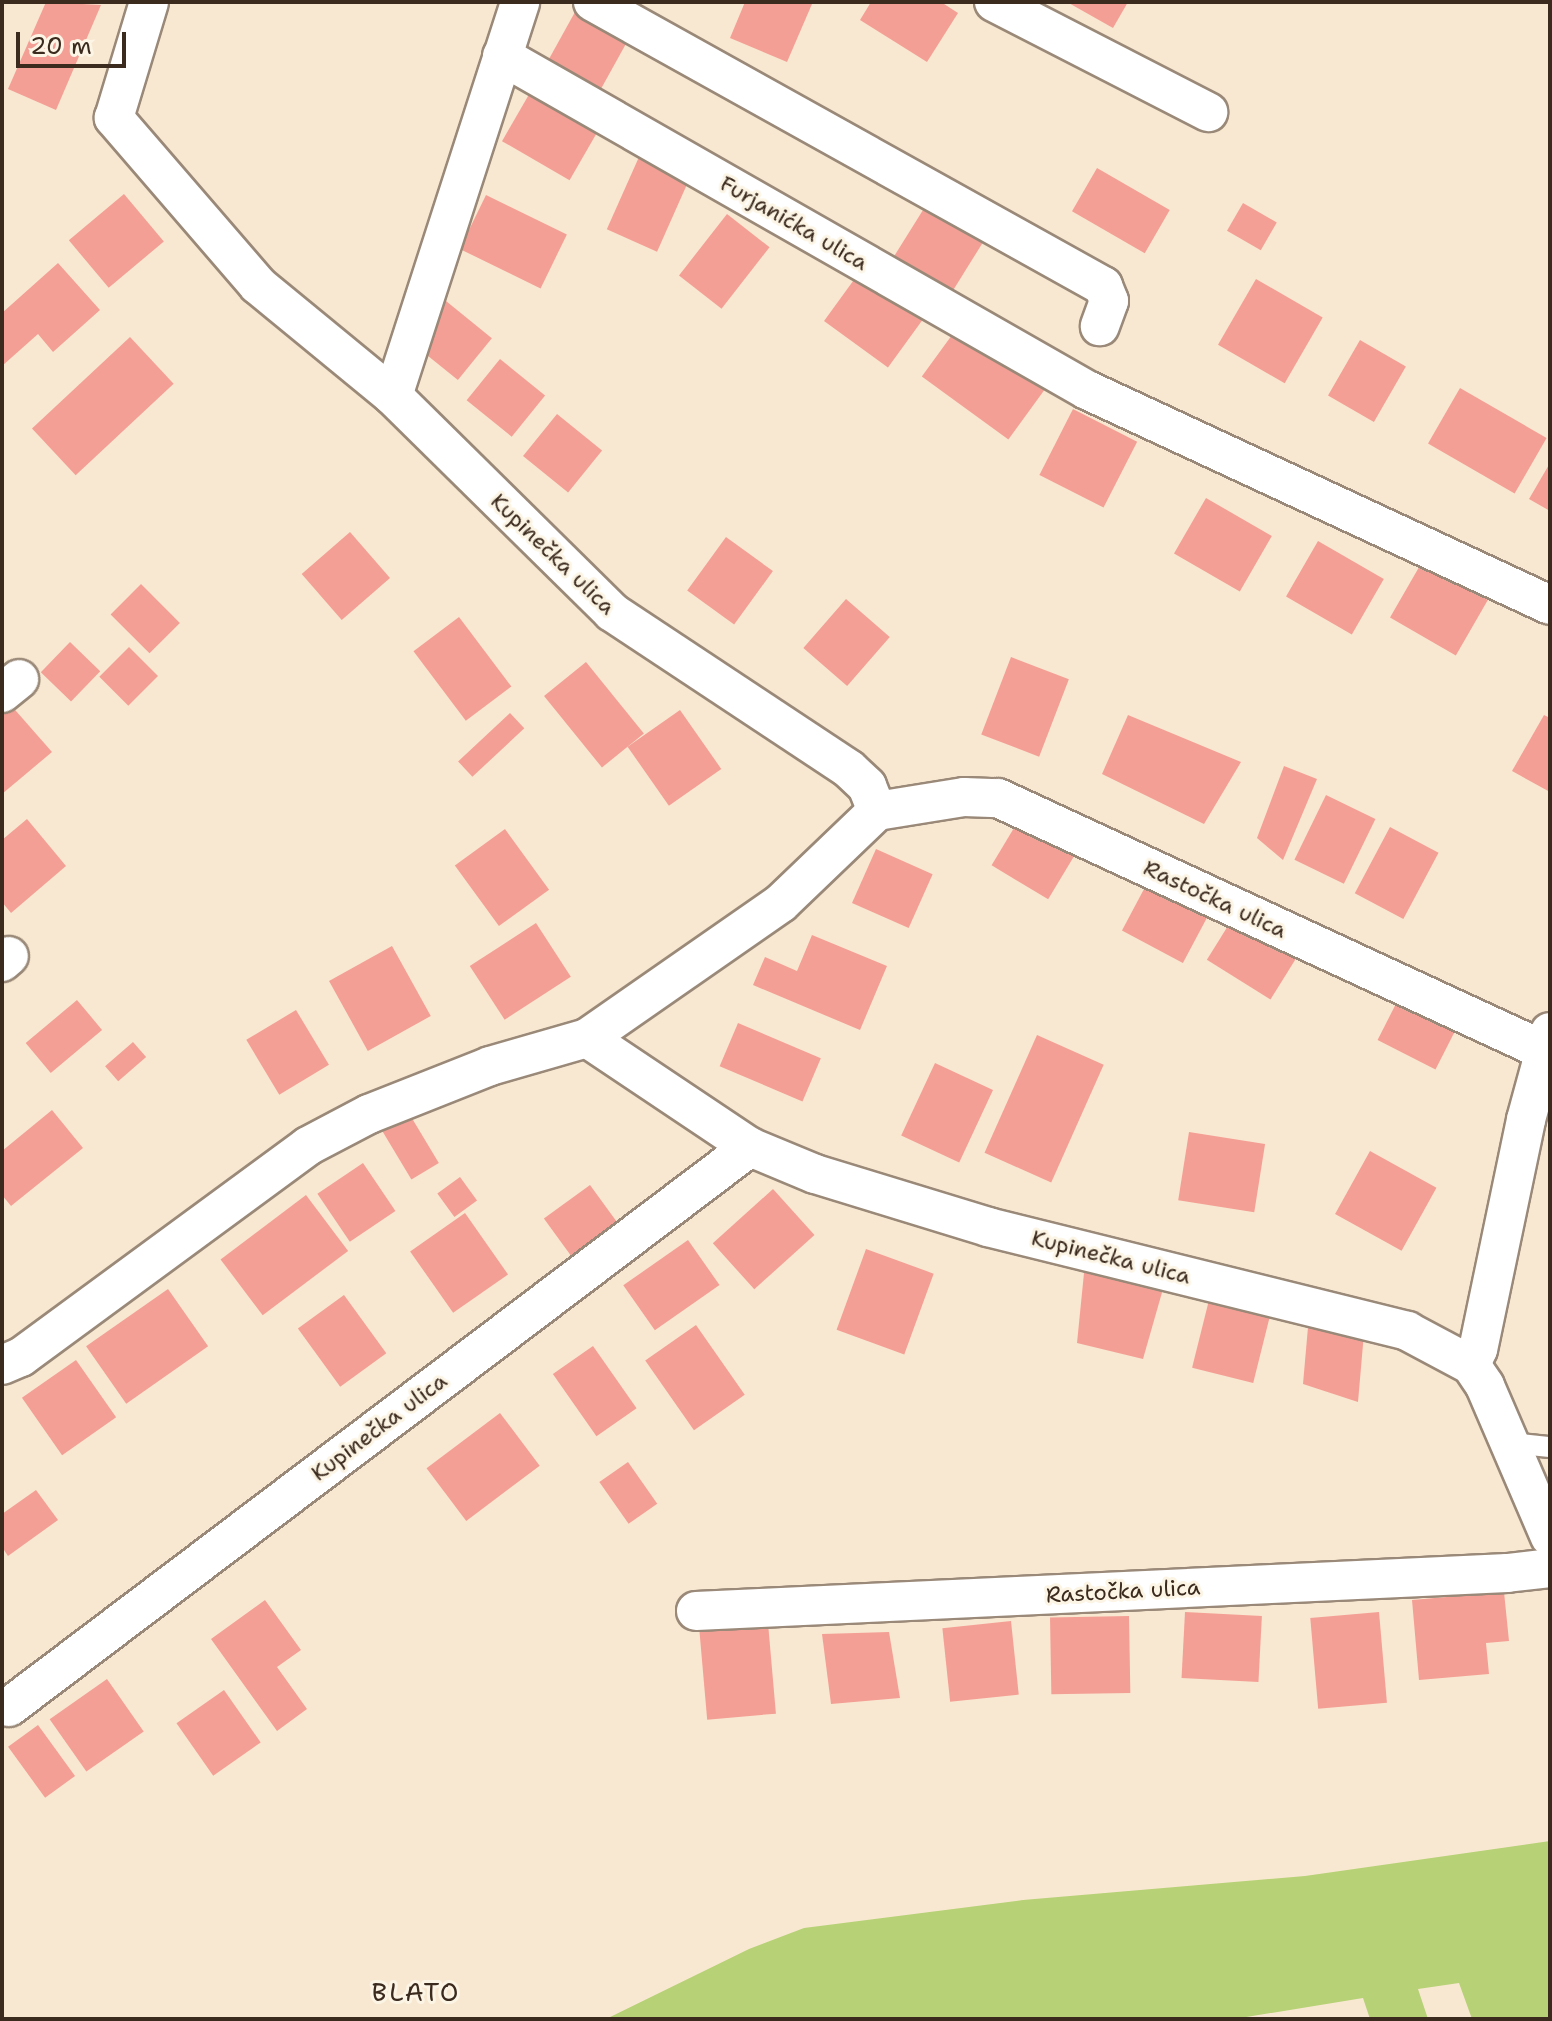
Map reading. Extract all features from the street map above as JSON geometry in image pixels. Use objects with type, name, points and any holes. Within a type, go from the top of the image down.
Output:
[{"type":"street","name":"Kupinečka ulica","points":[[149,2],[114,118],[258,285],[393,396],[612,612],[849,769],[867,786],[877,811]]},
{"type":"street","points":[[393,396],[520,2]]},
{"type":"street","points":[[593,2],[1103,286],[1109,301],[1100,326]]},
{"type":"street","points":[[994,2],[1208,112]]},
{"type":"street","name":"Furjanićka ulica","points":[[502,56],[1087,390],[1550,605]]},
{"type":"street","name":"Rastočka ulica","points":[[877,811],[964,797],[998,798],[1546,1041],[1538,1123],[1478,1349],[1471,1365]]},
{"type":"street","points":[[2,1365],[21,1357],[308,1146],[369,1114],[490,1066],[587,1038],[781,903],[877,811]]},
{"type":"street","name":"Kupinečka ulica","points":[[587,1038],[750,1147],[815,1174],[988,1227],[1407,1331],[1471,1365]]},
{"type":"street","name":"Kupinečka ulica","points":[[9,1707],[750,1147]]},
{"type":"street","points":[[1471,1365],[1485,1386],[1550,1537]]},
{"type":"street","name":"Rastočka ulica","points":[[696,1611],[1550,1568]]},
{"type":"lane","points":[[1511,1443],[1550,1447]]},
{"type":"green space","points":[[1550,1841],[1550,2019],[1472,2019],[1459,1983],[1418,1989],[1428,2019],[1370,2019],[1363,1998],[1234,2019],[606,2019],[749,1949],[804,1928],[1023,1900],[1305,1876]]},
{"type":"building","points":[[46,2],[101,5],[56,110],[8,89]]},
{"type":"building","points":[[745,2],[812,4],[787,62],[730,38]]},
{"type":"building","points":[[871,2],[941,2],[958,13],[927,62],[860,20]]},
{"type":"building","points":[[1067,2],[1128,2],[1113,28]]},
{"type":"building","points":[[580,3],[632,32],[600,90],[548,61]]},
{"type":"building","points":[[535,84],[603,123],[570,180],[502,141]]},
{"type":"building","points":[[643,148],[693,170],[657,252],[607,229]]},
{"type":"building","points":[[1097,168],[1170,210],[1145,253],[1072,211]]},
{"type":"building","points":[[124,194],[164,241],[109,288],[69,240]]},
{"type":"building","points":[[486,195],[567,234],[541,288],[460,249]]},
{"type":"building","points":[[928,202],[986,238],[951,293],[894,257]]},
{"type":"building","points":[[1243,203],[1277,222],[1261,250],[1227,231]]},
{"type":"building","points":[[727,214],[770,247],[722,309],[679,275]]},
{"type":"building","points":[[58,263],[100,310],[53,352],[38,334],[2,366],[2,313]]},
{"type":"building","points":[[864,266],[928,312],[888,367],[824,321]]},
{"type":"building","points":[[1256,279],[1323,318],[1285,383],[1218,345]]},
{"type":"building","points":[[446,301],[492,338],[458,380],[412,343]]},
{"type":"building","points":[[960,324],[1047,387],[1008,439],[922,377]]},
{"type":"building","points":[[130,337],[174,384],[76,475],[32,428]]},
{"type":"building","points":[[1360,340],[1406,366],[1374,422],[1328,395]]},
{"type":"building","points":[[500,359],[545,396],[512,437],[467,400]]},
{"type":"building","points":[[1460,388],[1547,438],[1515,493],[1428,443]]},
{"type":"building","points":[[1073,409],[1137,442],[1104,508],[1039,475]]},
{"type":"building","points":[[557,414],[602,451],[568,492],[523,456]]},
{"type":"building","points":[[1550,463],[1550,511],[1529,499]]},
{"type":"building","points":[[1206,498],[1272,536],[1240,591],[1174,553]]},
{"type":"building","points":[[350,532],[390,578],[342,620],[302,574]]},
{"type":"building","points":[[726,537],[773,571],[734,624],[687,590]]},
{"type":"building","points":[[1318,541],[1384,579],[1352,634],[1286,596]]},
{"type":"building","points":[[1422,562],[1488,600],[1456,655],[1390,617]]},
{"type":"building","points":[[141,584],[180,623],[149,653],[111,614]]},
{"type":"building","points":[[846,599],[890,637],[847,686],[803,648]]},
{"type":"building","points":[[459,617],[511,686],[466,721],[413,651]]},
{"type":"building","points":[[70,642],[100,671],[71,701],[41,672]]},
{"type":"building","points":[[129,647],[158,676],[128,706],[99,677]]},
{"type":"building","points":[[1011,657],[1069,679],[1039,757],[981,734]]},
{"type":"building","points":[[586,662],[644,733],[602,767],[544,696]]},
{"type":"building","points":[[9,703],[52,752],[2,794],[2,708]]},
{"type":"building","points":[[680,710],[721,769],[669,806],[628,747]]},
{"type":"building","points":[[510,713],[524,728],[472,777],[458,761]]},
{"type":"building","points":[[1128,715],[1241,762],[1204,824],[1102,774]]},
{"type":"building","points":[[1544,715],[1550,718],[1550,792],[1512,771]]},
{"type":"building","points":[[1284,766],[1317,779],[1283,860],[1257,838]]},
{"type":"building","points":[[1326,795],[1375,819],[1344,884],[1294,860]]},
{"type":"building","points":[[1023,813],[1080,847],[1048,899],[992,865]]},
{"type":"building","points":[[27,819],[66,866],[11,913],[2,902],[2,840]]},
{"type":"building","points":[[1390,827],[1439,853],[1403,919],[1355,893]]},
{"type":"building","points":[[505,829],[549,890],[499,926],[455,865]]},
{"type":"building","points":[[876,849],[933,874],[909,928],[852,903]]},
{"type":"building","points":[[1152,874],[1213,906],[1183,963],[1122,931]]},
{"type":"building","points":[[1236,913],[1300,953],[1270,999],[1207,960]]},
{"type":"building","points":[[536,923],[571,977],[505,1020],[470,966]]},
{"type":"building","points":[[812,935],[887,966],[860,1030],[753,985],[765,957],[797,971]]},
{"type":"building","points":[[392,946],[431,1016],[368,1051],[329,981]]},
{"type":"building","points":[[1403,990],[1461,1020],[1435,1069],[1378,1040]]},
{"type":"building","points":[[77,1000],[102,1030],[51,1073],[26,1043]]},
{"type":"building","points":[[296,1010],[329,1065],[279,1095],[246,1040]]},
{"type":"building","points":[[738,1023],[821,1058],[802,1101],[720,1066]]},
{"type":"building","points":[[1037,1035],[1104,1065],[1051,1183],[985,1153]]},
{"type":"building","points":[[133,1042],[146,1057],[118,1081],[105,1066]]},
{"type":"building","points":[[935,1063],[993,1090],[959,1163],[901,1136]]},
{"type":"building","points":[[52,1110],[83,1148],[11,1206],[2,1195],[2,1151]]},
{"type":"building","points":[[410,1115],[439,1163],[411,1179],[383,1131]]},
{"type":"building","points":[[1189,1132],[1265,1144],[1254,1212],[1178,1200]]},
{"type":"building","points":[[1370,1151],[1436,1188],[1402,1251],[1335,1214]]},
{"type":"building","points":[[363,1163],[395,1211],[350,1242],[317,1194]]},
{"type":"building","points":[[460,1177],[477,1200],[454,1217],[437,1193]]},
{"type":"building","points":[[590,1185],[621,1227],[574,1261],[544,1219]]},
{"type":"building","points":[[773,1189],[814,1235],[754,1289],[713,1243]]},
{"type":"building","points":[[306,1195],[348,1251],[263,1315],[221,1259]]},
{"type":"building","points":[[465,1213],[508,1274],[453,1313],[410,1251]]},
{"type":"building","points":[[688,1240],[720,1285],[655,1330],[623,1285]]},
{"type":"building","points":[[866,1249],[934,1274],[904,1354],[837,1330]]},
{"type":"building","points":[[1085,1263],[1165,1282],[1143,1359],[1077,1343]]},
{"type":"building","points":[[168,1289],[208,1346],[126,1404],[86,1346]]},
{"type":"building","points":[[344,1295],[386,1353],[340,1387],[298,1329]]},
{"type":"building","points":[[1210,1296],[1271,1311],[1253,1383],[1192,1368]]},
{"type":"building","points":[[696,1325],[745,1395],[694,1430],[645,1361]]},
{"type":"building","points":[[1308,1327],[1364,1333],[1358,1402],[1303,1384]]},
{"type":"building","points":[[593,1346],[637,1408],[596,1436],[553,1374]]},
{"type":"building","points":[[76,1360],[116,1417],[62,1455],[22,1398]]},
{"type":"building","points":[[500,1413],[540,1466],[466,1521],[427,1468]]},
{"type":"building","points":[[628,1462],[657,1504],[629,1524],[599,1482]]},
{"type":"building","points":[[36,1490],[58,1520],[8,1556],[2,1547],[2,1514]]},
{"type":"building","points":[[1504,1592],[1509,1641],[1486,1643],[1489,1674],[1419,1680],[1412,1600]]},
{"type":"building","points":[[265,1600],[301,1650],[277,1667],[307,1709],[277,1731],[211,1639]]},
{"type":"building","points":[[1185,1612],[1262,1616],[1258,1682],[1182,1678]]},
{"type":"building","points":[[1379,1612],[1387,1703],[1318,1709],[1310,1618]]},
{"type":"building","points":[[1129,1616],[1130,1693],[1051,1694],[1050,1617]]},
{"type":"building","points":[[1011,1621],[1019,1695],[950,1702],[942,1628]]},
{"type":"building","points":[[768,1623],[776,1714],[707,1720],[699,1629]]},
{"type":"building","points":[[889,1632],[900,1698],[831,1704],[822,1634]]},
{"type":"building","points":[[107,1679],[144,1731],[86,1772],[50,1719]]},
{"type":"building","points":[[224,1690],[261,1742],[213,1776],[176,1723]]},
{"type":"building","points":[[38,1725],[75,1776],[45,1798],[8,1747]]},
{"type":"district","name":"BLATO","points":[[416,1992]]}]
